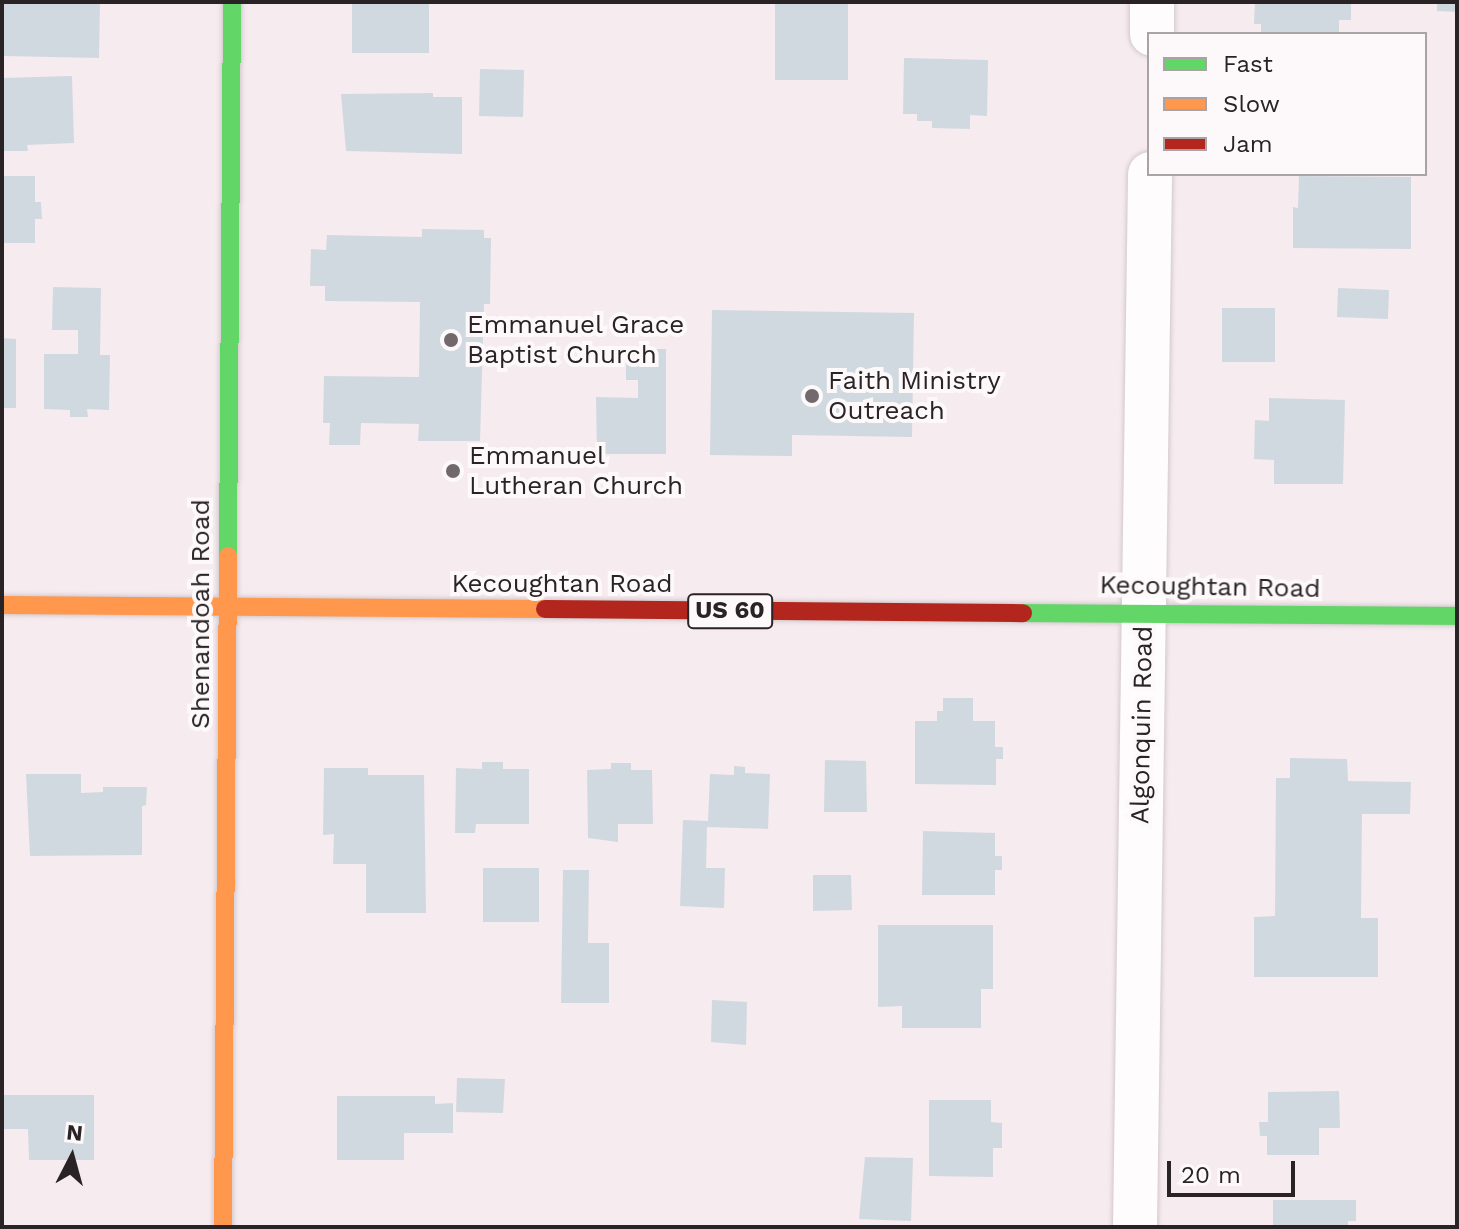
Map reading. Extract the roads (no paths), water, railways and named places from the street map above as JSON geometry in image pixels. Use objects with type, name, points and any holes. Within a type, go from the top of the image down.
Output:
[{"type":"main road","name":"Shenandoah Road","points":[[223,1227],[232,2]]},
{"type":"main road","name":"Kecoughtan Road","points":[[2,605],[1457,616]]},
{"type":"street","points":[[1152,2],[1152,32]]},
{"type":"street","name":"Algonquin Road","points":[[1135,1227],[1150,176]]},
{"type":"place","name":"Emmanuel Grace Baptist Church","points":[[451,340]]},
{"type":"place","name":"Faith Ministry Outreach","points":[[812,396]]},
{"type":"place","name":"Emmanuel Lutheran Church","points":[[453,471]]}]
